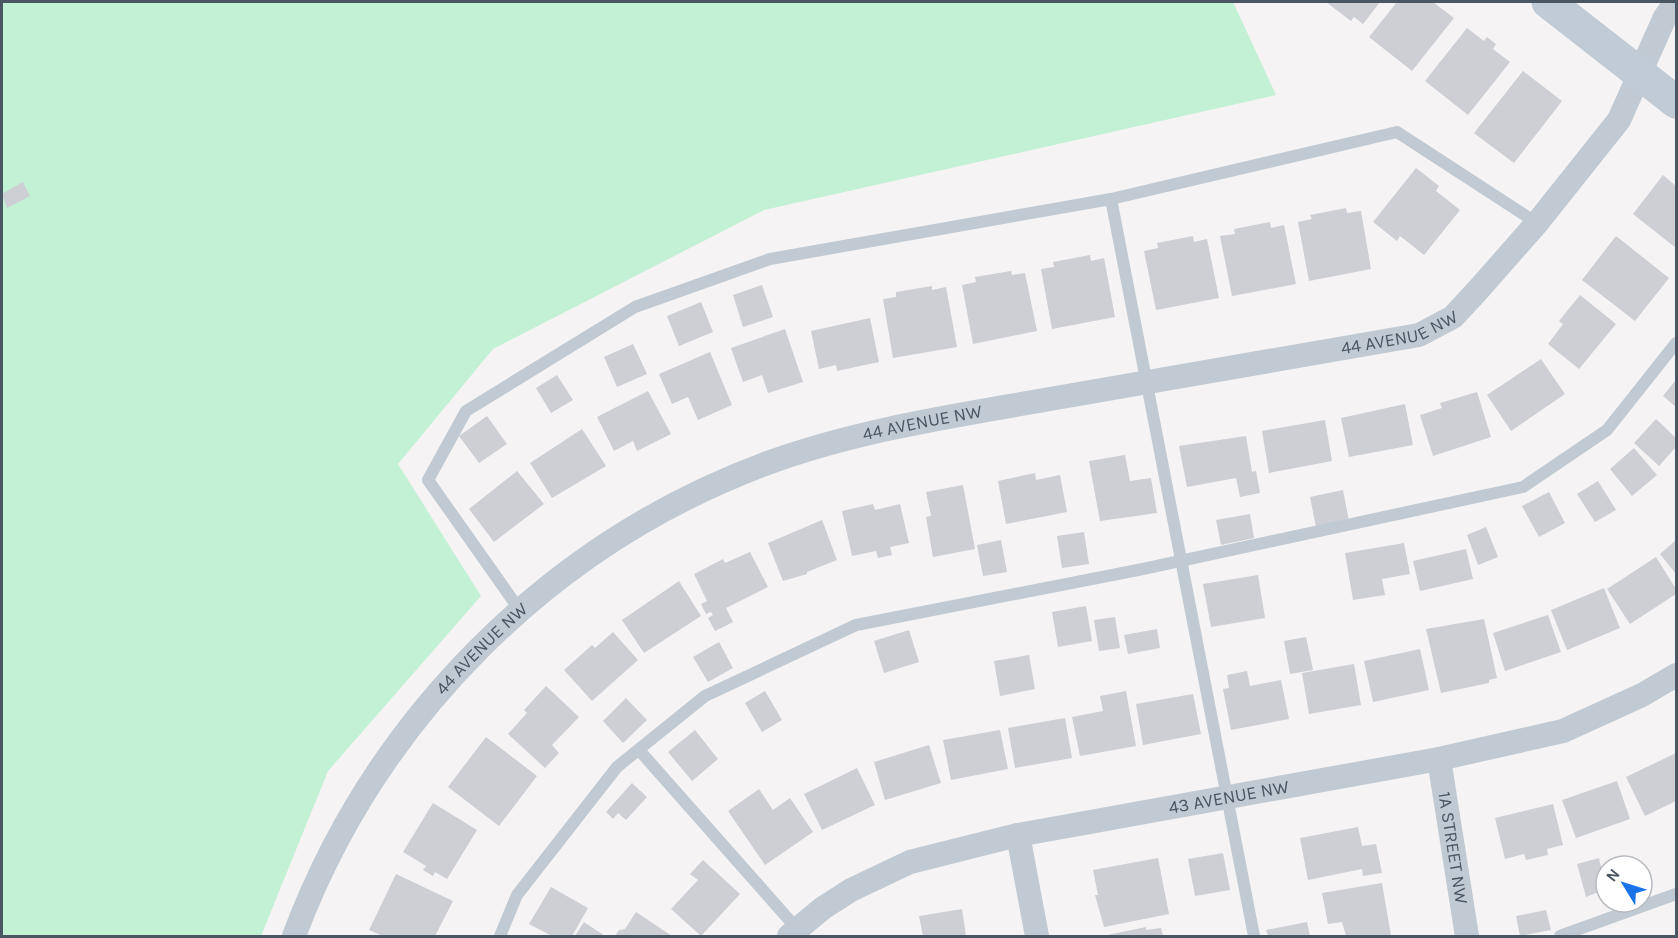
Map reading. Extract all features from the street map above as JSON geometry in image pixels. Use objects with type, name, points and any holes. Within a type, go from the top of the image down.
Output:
[{"type":"main road","points":[[1548,2],[1677,102]]},
{"type":"street","name":"44 AVENUE NW","points":[[294,936],[321,872],[343,830],[404,734],[447,682],[519,609],[615,540],[666,510],[764,465],[866,433],[1419,335],[1453,316],[1537,223],[1619,120],[1638,72],[1665,17],[1677,2]]},
{"type":"street","name":"43 AVENUE NW","points":[[796,934],[823,908],[880,875],[910,862],[1018,835],[1439,759],[1563,731],[1642,695],[1677,675]]},
{"type":"street","name":"1A STREET NW","points":[[1439,759],[1467,936]]},
{"type":"street","points":[[1018,835],[1037,936]]},
{"type":"lane","points":[[519,609],[428,480],[466,411],[635,307],[770,259],[1111,199],[1397,132],[1537,223]]},
{"type":"lane","points":[[1111,199],[1229,796],[1254,936]]},
{"type":"lane","points":[[500,936],[517,895],[617,767],[705,696],[856,625],[1183,561],[1523,487],[1607,430],[1677,343]]},
{"type":"lane","points":[[639,750],[796,934]]},
{"type":"lane","points":[[1560,936],[1677,894]]},
{"type":"green space","points":[[2,2],[1233,2],[1276,95],[764,210],[493,349],[398,464],[481,596],[328,771],[261,936],[2,936]]},
{"type":"building","points":[[1326,2],[1380,2],[1363,24],[1354,17],[1351,21]]},
{"type":"building","points":[[1397,2],[1433,2],[1454,18],[1412,71],[1369,37]]},
{"type":"building","points":[[1467,28],[1484,41],[1487,37],[1496,44],[1493,49],[1510,62],[1468,115],[1425,81]]},
{"type":"building","points":[[1523,71],[1562,101],[1514,163],[1474,133]]},
{"type":"building","points":[[1416,168],[1439,186],[1436,191],[1460,210],[1424,255],[1400,236],[1397,241],[1373,222]]},
{"type":"building","points":[[1663,175],[1676,186],[1676,248],[1633,214]]},
{"type":"building","points":[[23,182],[30,196],[7,208],[2,194]]},
{"type":"building","points":[[1346,208],[1347,213],[1361,211],[1371,269],[1309,281],[1298,222],[1312,219],[1310,215]]},
{"type":"building","points":[[1270,222],[1271,228],[1284,225],[1296,284],[1232,296],[1220,236],[1235,234],[1234,229]]},
{"type":"building","points":[[1193,236],[1194,242],[1207,239],[1219,298],[1156,310],[1144,251],[1158,248],[1157,243]]},
{"type":"building","points":[[1616,236],[1669,278],[1635,321],[1582,280]]},
{"type":"building","points":[[1090,255],[1091,261],[1104,258],[1115,317],[1052,329],[1041,269],[1054,267],[1053,262]]},
{"type":"building","points":[[1011,271],[1012,275],[1025,273],[1037,331],[973,344],[962,285],[976,282],[975,277]]},
{"type":"building","points":[[762,285],[773,317],[743,327],[733,295]]},
{"type":"building","points":[[932,286],[932,290],[946,287],[957,347],[893,358],[883,299],[896,297],[896,292]]},
{"type":"building","points":[[1580,295],[1616,324],[1579,369],[1548,344],[1563,324],[1559,321]]},
{"type":"building","points":[[701,302],[713,332],[679,346],[667,316]]},
{"type":"building","points":[[870,318],[879,362],[837,371],[836,365],[819,369],[811,331]]},
{"type":"building","points":[[785,329],[803,382],[768,393],[762,375],[743,382],[731,348]]},
{"type":"building","points":[[633,344],[647,374],[617,387],[604,357]]},
{"type":"building","points":[[710,352],[732,405],[698,420],[688,397],[672,404],[659,374]]},
{"type":"building","points":[[1541,359],[1565,394],[1511,431],[1487,395]]},
{"type":"building","points":[[557,375],[573,400],[551,413],[536,388]]},
{"type":"building","points":[[1676,382],[1676,407],[1663,396]]},
{"type":"building","points":[[648,391],[671,434],[637,451],[633,441],[614,451],[597,417]]},
{"type":"building","points":[[1477,392],[1491,437],[1433,456],[1420,415],[1442,408],[1440,403]]},
{"type":"building","points":[[1405,404],[1413,445],[1349,457],[1341,418]]},
{"type":"building","points":[[487,416],[507,444],[479,463],[459,436]]},
{"type":"building","points":[[1656,419],[1676,438],[1676,447],[1659,466],[1634,443]]},
{"type":"building","points":[[1325,420],[1332,461],[1269,473],[1262,431]]},
{"type":"building","points":[[582,429],[606,466],[552,498],[530,463]]},
{"type":"building","points":[[1246,436],[1252,472],[1256,471],[1260,493],[1240,497],[1236,478],[1187,487],[1179,446]]},
{"type":"building","points":[[1634,448],[1657,475],[1632,496],[1610,469]]},
{"type":"building","points":[[1125,455],[1130,481],[1151,478],[1157,513],[1100,521],[1089,461]]},
{"type":"building","points":[[517,471],[544,504],[494,542],[469,509]]},
{"type":"building","points":[[1035,473],[1036,480],[1060,475],[1067,512],[1006,524],[998,481]]},
{"type":"building","points":[[1598,481],[1616,510],[1595,522],[1577,494]]},
{"type":"building","points":[[963,485],[975,549],[933,557],[926,517],[931,516],[926,492]]},
{"type":"building","points":[[1343,490],[1349,521],[1316,527],[1310,497]]},
{"type":"building","points":[[1549,492],[1565,523],[1539,537],[1522,506]]},
{"type":"building","points":[[873,504],[875,510],[900,504],[909,543],[890,547],[892,555],[878,558],[876,551],[852,556],[842,511]]},
{"type":"building","points":[[1250,514],[1254,538],[1221,545],[1216,520]]},
{"type":"building","points":[[822,520],[837,560],[807,572],[807,574],[783,581],[768,543]]},
{"type":"building","points":[[1486,527],[1498,557],[1478,565],[1467,535]]},
{"type":"building","points":[[1084,532],[1089,564],[1062,568],[1057,536]]},
{"type":"building","points":[[1001,540],[1007,572],[983,576],[977,545]]},
{"type":"building","points":[[1676,540],[1676,574],[1660,554]]},
{"type":"building","points":[[1404,543],[1410,574],[1382,579],[1385,595],[1353,600],[1345,553]]},
{"type":"building","points":[[1466,549],[1473,579],[1420,591],[1413,561]]},
{"type":"building","points":[[750,552],[768,587],[726,608],[733,622],[715,631],[708,618],[713,615],[711,612],[706,614],[701,604],[707,601],[694,574],[723,559],[725,563]]},
{"type":"building","points":[[1656,557],[1676,589],[1676,594],[1630,624],[1607,589]]},
{"type":"building","points":[[1258,575],[1265,618],[1211,627],[1203,584]]},
{"type":"building","points":[[679,581],[701,616],[644,653],[622,620]]},
{"type":"building","points":[[1604,588],[1620,628],[1567,650],[1551,610]]},
{"type":"building","points":[[1086,606],[1092,641],[1058,647],[1052,612]]},
{"type":"building","points":[[1548,615],[1561,652],[1505,671],[1493,633]]},
{"type":"building","points":[[1115,617],[1120,648],[1099,651],[1094,620]]},
{"type":"building","points":[[1484,619],[1497,678],[1489,680],[1489,683],[1441,693],[1426,629]]},
{"type":"building","points":[[1157,629],[1160,648],[1128,654],[1124,635]]},
{"type":"building","points":[[909,630],[919,662],[884,673],[874,641]]},
{"type":"building","points":[[613,632],[638,660],[592,701],[564,670],[592,645],[595,648]]},
{"type":"building","points":[[1306,637],[1313,670],[1290,674],[1284,641]]},
{"type":"building","points":[[719,642],[733,668],[708,682],[693,657]]},
{"type":"building","points":[[1420,649],[1429,690],[1373,702],[1364,661]]},
{"type":"building","points":[[1029,655],[1035,689],[1000,696],[994,661]]},
{"type":"building","points":[[1354,664],[1361,705],[1309,714],[1302,673]]},
{"type":"building","points":[[1247,671],[1250,686],[1281,680],[1289,719],[1231,730],[1223,689],[1229,688],[1227,675]]},
{"type":"building","points":[[546,686],[579,717],[552,745],[559,753],[545,768],[508,734],[527,713],[524,710]]},
{"type":"building","points":[[765,691],[782,720],[762,732],[745,703]]},
{"type":"building","points":[[1126,691],[1136,746],[1080,756],[1072,717],[1103,711],[1100,696]]},
{"type":"building","points":[[1193,694],[1201,734],[1143,745],[1136,704]]},
{"type":"building","points":[[626,698],[647,720],[623,743],[603,721]]},
{"type":"building","points":[[1065,718],[1072,758],[1015,768],[1008,728]]},
{"type":"building","points":[[695,730],[718,759],[692,781],[668,752]]},
{"type":"building","points":[[1000,730],[1008,769],[951,780],[943,740]]},
{"type":"building","points":[[486,737],[537,776],[499,826],[448,787]]},
{"type":"building","points":[[929,745],[941,783],[885,800],[874,762]]},
{"type":"building","points":[[1676,753],[1676,801],[1645,816],[1626,777]]},
{"type":"building","points":[[857,768],[875,805],[822,830],[804,794]]},
{"type":"building","points":[[1617,781],[1630,819],[1576,838],[1562,800]]},
{"type":"building","points":[[632,783],[647,797],[626,820],[618,813],[613,819],[606,812]]},
{"type":"building","points":[[759,789],[773,810],[790,798],[813,832],[765,865],[728,811]]},
{"type":"building","points":[[433,803],[477,830],[447,879],[435,872],[433,876],[423,870],[426,866],[403,852]]},
{"type":"building","points":[[1553,804],[1563,845],[1547,849],[1548,855],[1526,860],[1524,854],[1505,859],[1495,818]]},
{"type":"building","points":[[1358,827],[1362,846],[1376,844],[1382,873],[1363,876],[1362,869],[1308,880],[1300,838]]},
{"type":"building","points":[[1223,853],[1230,890],[1195,896],[1188,859]]},
{"type":"building","points":[[1158,858],[1169,914],[1104,927],[1095,895],[1098,895],[1093,870]]},
{"type":"building","points":[[1594,859],[1594,894],[1586,897],[1577,864]]},
{"type":"building","points":[[703,860],[740,894],[701,936],[671,909],[698,880],[690,874]]},
{"type":"building","points":[[396,874],[453,901],[435,936],[383,936],[369,930]]},
{"type":"building","points":[[1382,883],[1391,936],[1346,936],[1342,922],[1328,924],[1322,893]]},
{"type":"building","points":[[551,887],[588,908],[572,936],[552,936],[529,924]]},
{"type":"building","points":[[962,909],[966,936],[923,936],[919,916]]},
{"type":"building","points":[[1546,910],[1551,930],[1520,936],[1516,916]]},
{"type":"building","points":[[636,912],[672,936],[615,936],[619,930],[625,929]]},
{"type":"building","points":[[584,922],[605,936],[575,936]]},
{"type":"building","points":[[1307,922],[1310,936],[1268,936],[1266,930]]},
{"type":"building","points":[[1146,927],[1146,930],[1161,928],[1163,936],[1103,936]]}]
